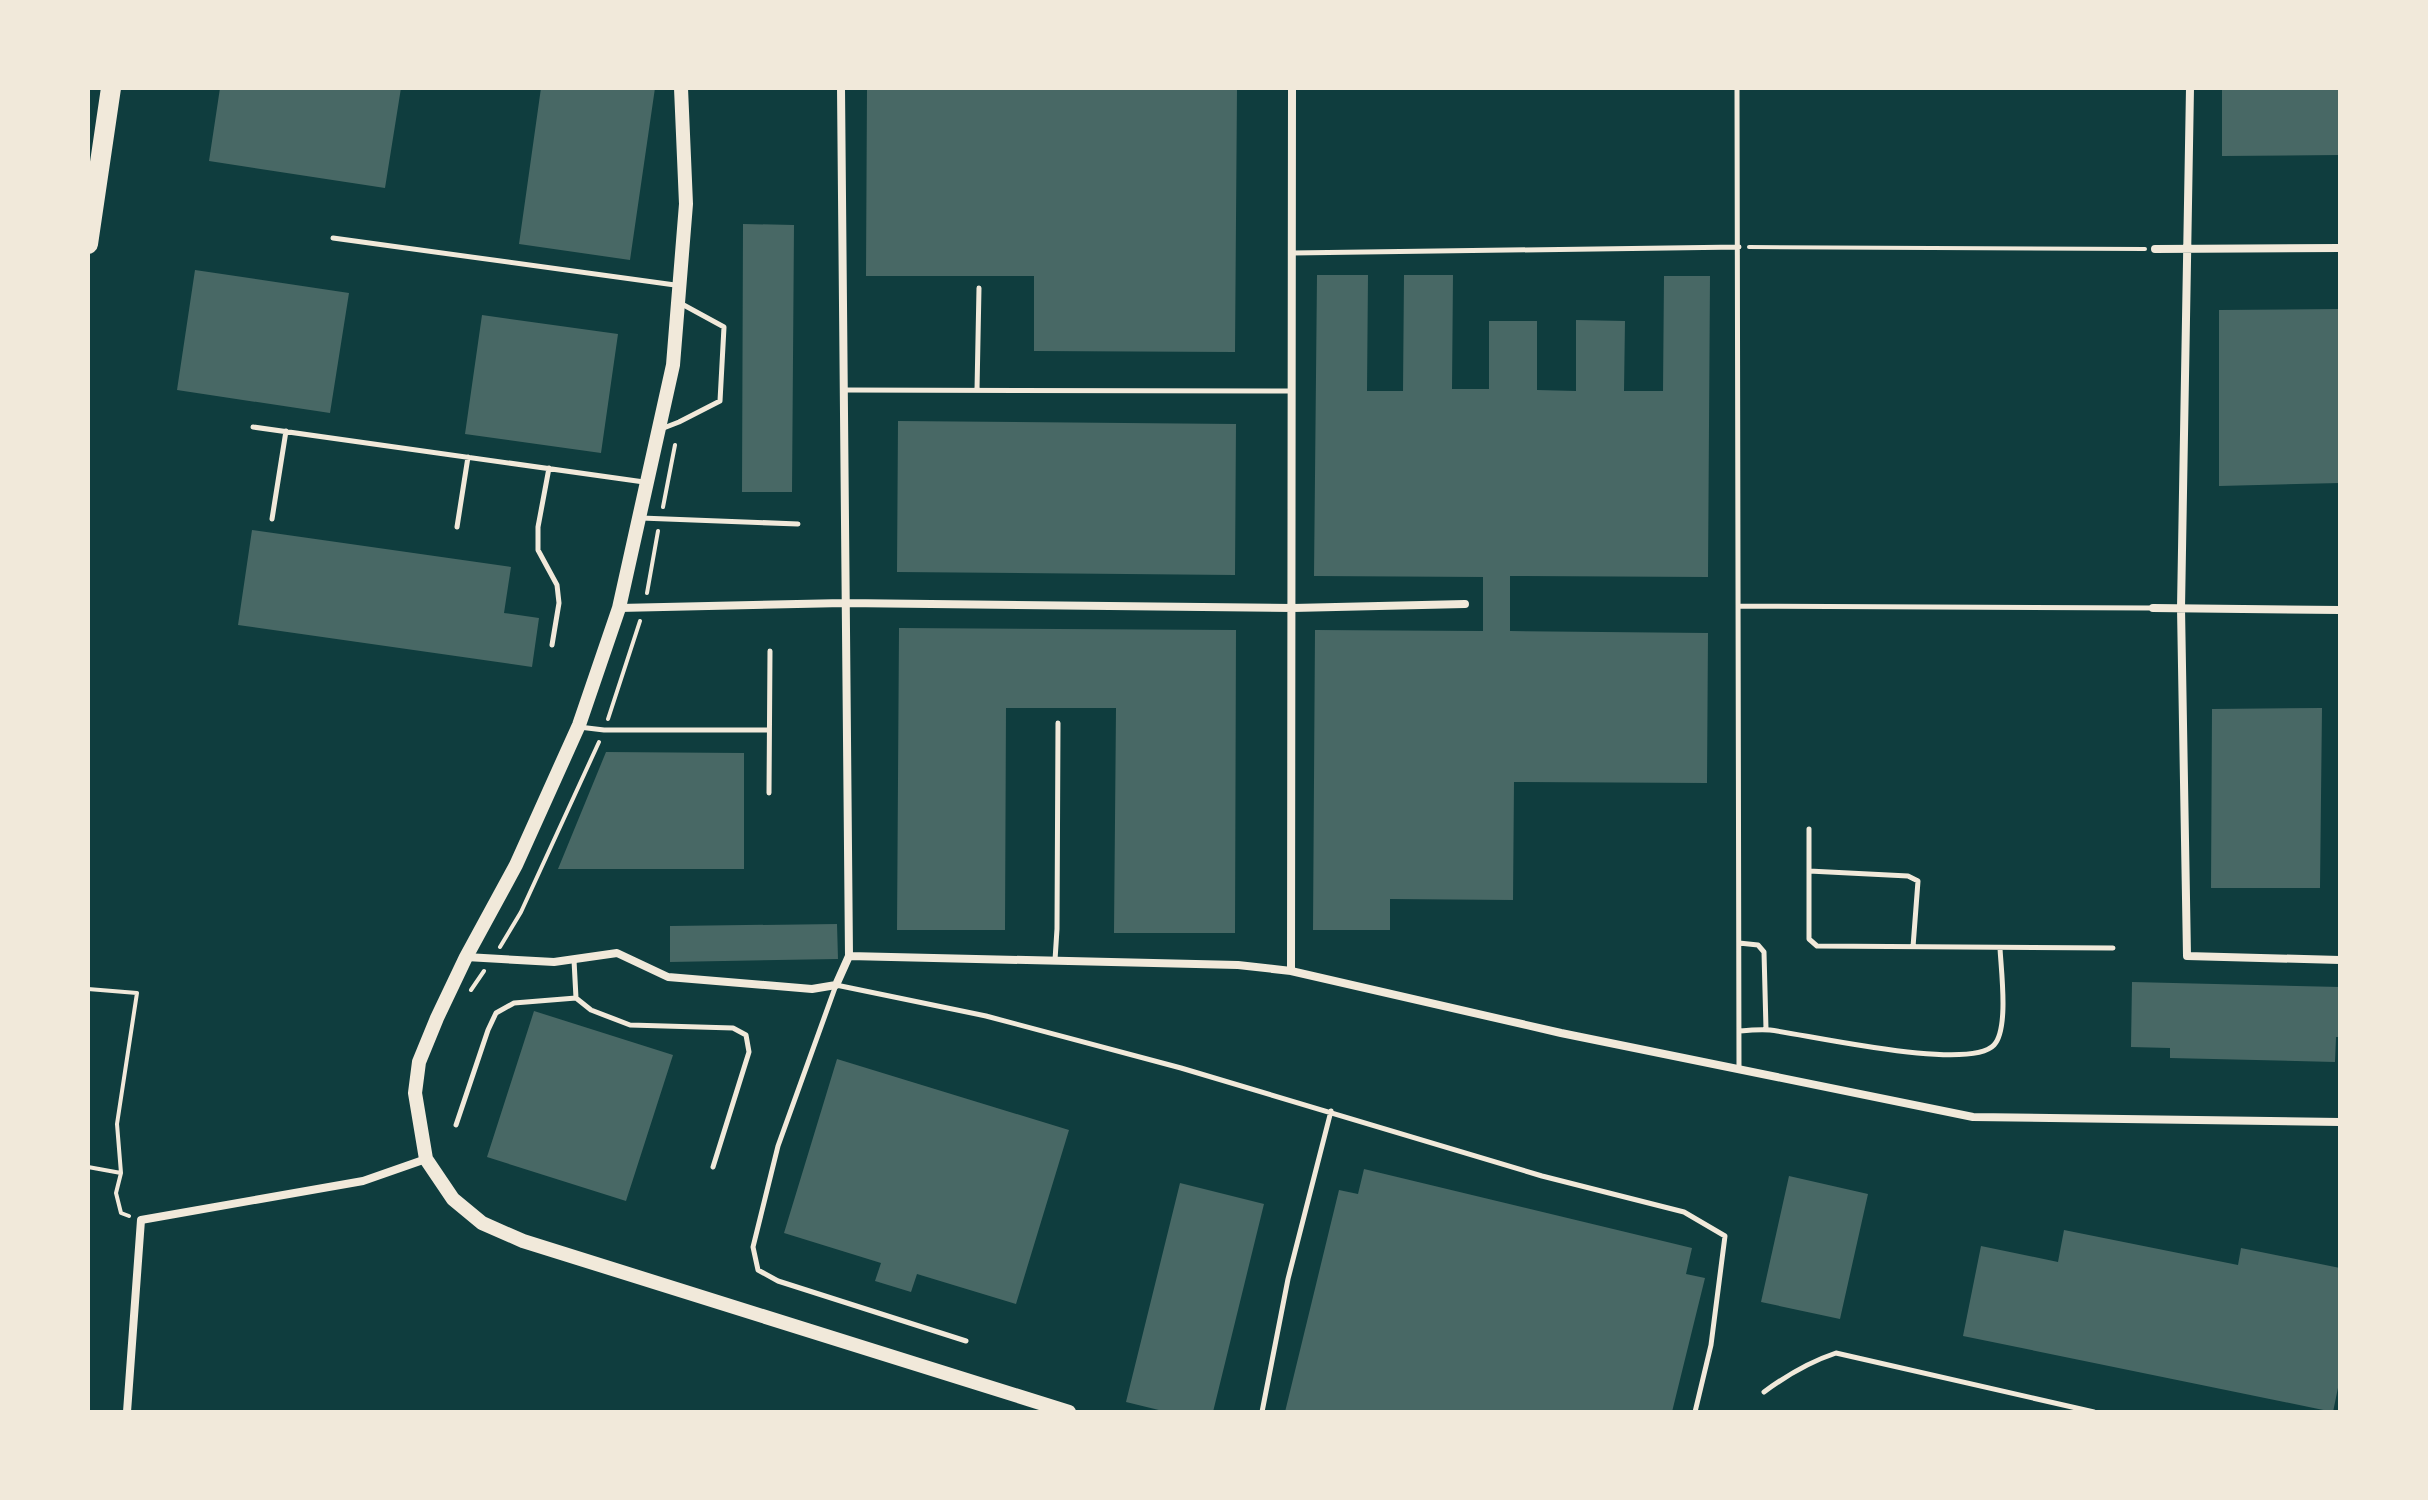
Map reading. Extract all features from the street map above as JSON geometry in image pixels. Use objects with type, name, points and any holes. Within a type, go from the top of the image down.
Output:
[{"type":"highway","points":[[88,244],[111,88]]},
{"type":"street","points":[[681,88],[686,204],[679,302],[673,365],[641,518],[619,608],[578,726],[516,865],[466,957],[419,1062],[415,1093],[426,1159],[453,1199],[482,1223],[523,1241],[1069,1412]]},
{"type":"street","points":[[466,957],[554,962],[617,953],[668,977],[812,989],[836,985],[849,956],[841,88]]},
{"type":"street","points":[[1291,971],[1292,88]]},
{"type":"street","points":[[2190,88],[2181,608],[2187,956],[2340,960]]},
{"type":"street","points":[[2155,249],[2340,248]]},
{"type":"street","points":[[619,608],[844,603],[1293,608],[1465,604]]},
{"type":"street","points":[[2153,608],[2340,610]]},
{"type":"street","points":[[849,956],[1238,965],[1291,971],[1448,1009],[1973,1117],[2340,1122]]},
{"type":"street","points":[[127,1412],[141,1220],[363,1181],[426,1159]]},
{"type":"lane","points":[[1737,88],[1739,1071]]},
{"type":"lane","points":[[333,238],[680,285]]},
{"type":"lane","points":[[1292,253],[1739,247]]},
{"type":"lane","points":[[977,390],[979,288]]},
{"type":"lane","points":[[660,429],[720,401],[724,327],[679,302]]},
{"type":"lane","points":[[843,390],[1292,391]]},
{"type":"lane","points":[[253,427],[649,482]]},
{"type":"lane","points":[[272,519],[286,431]]},
{"type":"lane","points":[[457,527],[468,457]]},
{"type":"lane","points":[[549,468],[538,527],[538,550],[557,585],[559,603],[552,645]]},
{"type":"lane","points":[[641,518],[798,524]]},
{"type":"lane","points":[[1739,606],[2153,608]]},
{"type":"lane","points":[[769,793],[770,651]]},
{"type":"lane","points":[[1055,961],[1058,723]]},
{"type":"lane","points":[[578,726],[604,730],[769,730]]},
{"type":"lane","points":[[1809,829],[1809,939],[1817,946],[2113,948]]},
{"type":"lane","points":[[1809,871],[1908,876],[1918,881],[1913,947]]},
{"type":"lane","points":[[1739,943],[1758,945],[1764,952],[1766,1029]]},
{"type":"lane","points":[[1740,1031],[1766,1029],[1900,1052],[1976,1054],[1994,1046],[2002,1030],[2000,948]]},
{"type":"lane","points":[[574,959],[576,998]]},
{"type":"lane","points":[[966,1341],[778,1281],[758,1270],[753,1247],[778,1146],[836,985],[986,1016],[1181,1068],[1542,1176],[1684,1212],[1725,1236],[1711,1345],[1695,1412]]},
{"type":"lane","points":[[456,1125],[496,1013],[514,1003],[576,998],[591,1010],[630,1025],[733,1028],[746,1035],[749,1052],[713,1167]]},
{"type":"lane","points":[[1262,1412],[1288,1279],[1331,1111]]},
{"type":"lane","points":[[1764,1392],[1813,1361],[1836,1353],[2094,1412]]},
{"type":"path","points":[[1739,247],[2155,249]]},
{"type":"path","points":[[88,989],[137,993],[117,1124],[121,1173],[116,1193],[121,1213],[141,1220]]},
{"type":"path","points":[[88,1167],[121,1173]]},
{"type":"building","points":[[220,88],[401,88],[385,188],[209,161]]},
{"type":"building","points":[[541,88],[655,88],[630,260],[519,244]]},
{"type":"building","points":[[867,88],[1237,88],[1235,352],[1034,351],[1034,276],[866,276]]},
{"type":"building","points":[[2222,88],[2340,88],[2340,155],[2222,156]]},
{"type":"building","points":[[743,224],[794,225],[792,492],[742,492]]},
{"type":"building","points":[[195,270],[349,293],[330,413],[177,390]]},
{"type":"building","points":[[1317,275],[1368,275],[1367,391],[1403,391],[1404,275],[1453,275],[1452,389],[1489,389],[1489,321],[1537,321],[1537,390],[1576,391],[1576,320],[1625,321],[1624,391],[1663,391],[1664,276],[1710,276],[1708,577],[1510,576],[1510,631],[1708,633],[1707,783],[1514,782],[1513,900],[1390,899],[1390,930],[1313,930],[1315,630],[1483,631],[1483,577],[1314,576]]},
{"type":"building","points":[[2340,309],[2340,483],[2219,486],[2219,310]]},
{"type":"building","points":[[482,315],[618,334],[601,453],[465,434]]},
{"type":"building","points":[[898,421],[1236,424],[1235,575],[897,572]]},
{"type":"building","points":[[252,530],[511,567],[504,613],[539,618],[532,667],[238,625]]},
{"type":"building","points":[[899,628],[1236,630],[1235,933],[1114,933],[1116,708],[1006,708],[1005,930],[897,930]]},
{"type":"building","points":[[2322,708],[2320,888],[2211,888],[2212,709]]},
{"type":"building","points":[[606,752],[744,753],[744,869],[558,869]]},
{"type":"building","points":[[837,924],[838,959],[670,962],[670,926]]},
{"type":"building","points":[[2132,982],[2340,987],[2340,1037],[2336,1037],[2335,1062],[2170,1058],[2170,1048],[2131,1047]]},
{"type":"building","points":[[534,1011],[673,1055],[626,1201],[487,1157]]},
{"type":"building","points":[[837,1059],[1069,1130],[1016,1304],[917,1274],[911,1292],[875,1281],[881,1263],[784,1233]]},
{"type":"building","points":[[1364,1169],[1692,1248],[1686,1274],[1705,1278],[1672,1412],[1285,1412],[1339,1190],[1358,1194]]},
{"type":"building","points":[[1789,1176],[1868,1194],[1840,1319],[1761,1302]]},
{"type":"building","points":[[1180,1183],[1264,1204],[1213,1412],[1167,1412],[1126,1402]]},
{"type":"building","points":[[2064,1230],[2238,1265],[2241,1248],[2340,1268],[2340,1378],[2333,1412],[1963,1336],[1981,1246],[2058,1262]]}]
